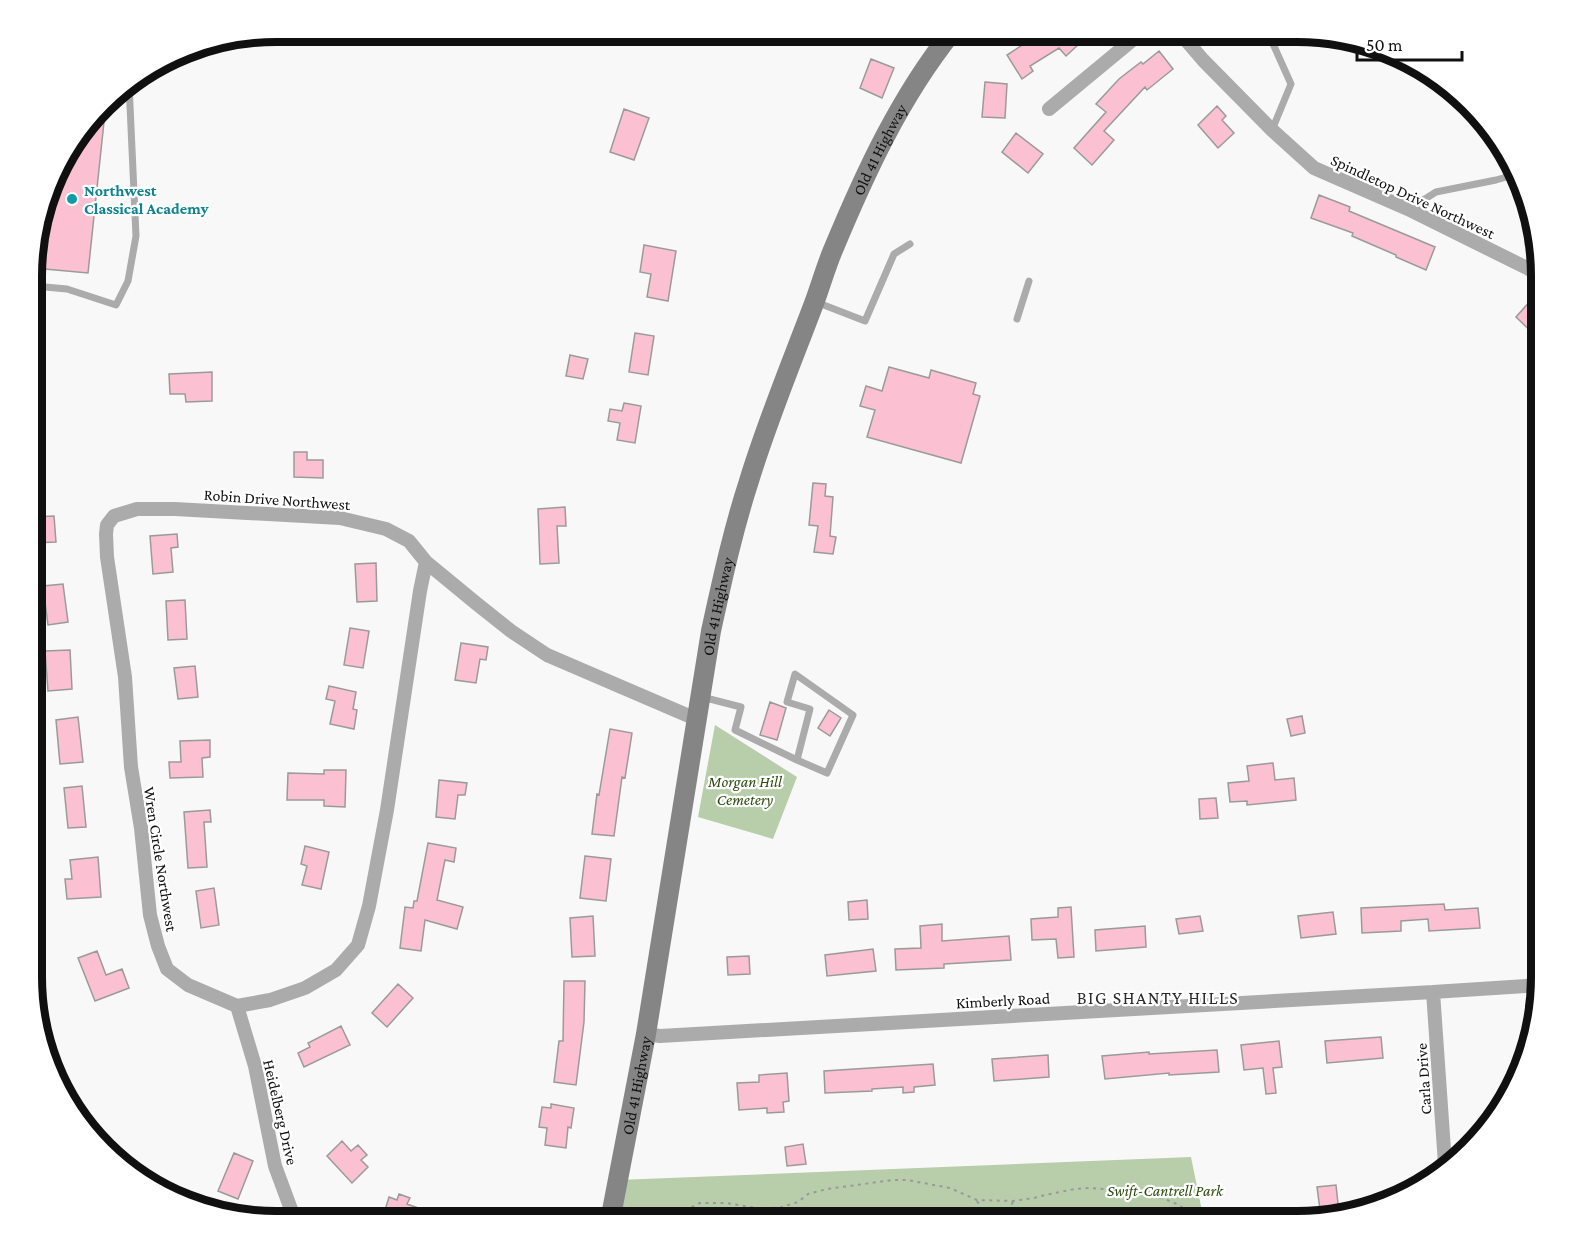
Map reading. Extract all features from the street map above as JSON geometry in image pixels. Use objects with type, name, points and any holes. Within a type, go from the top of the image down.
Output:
[{"type":"main road","name":"Old 41 Highway","points":[[612,1211],[646,1034],[711,631],[748,482],[832,252],[877,151],[918,79],[945,42]]},
{"type":"street","points":[[1049,109],[1130,42]]},
{"type":"street","name":"Spindletop Drive Northwest","points":[[1188,42],[1272,130],[1314,168],[1408,209],[1531,270]]},
{"type":"street","name":"Wren Circle Northwest","points":[[157,509],[137,509],[114,516],[107,525],[106,534],[107,557],[125,677],[131,768],[141,828],[150,915],[167,969],[188,985],[237,1006]]},
{"type":"street","name":"Robin Drive Northwest","points":[[157,509],[340,518],[386,529],[409,541],[426,562],[511,631],[548,655],[696,719]]},
{"type":"street","points":[[237,1006],[270,1000],[305,987],[336,970],[357,945],[369,906],[387,810],[426,562]]},
{"type":"street","name":"Kimberly Road","points":[[646,1034],[660,1036],[1530,986]]},
{"type":"street","name":"Carla Drive","points":[[1434,992],[1446,1158]]},
{"type":"street","name":"Heidelberg Drive","points":[[237,1006],[255,1066],[275,1166],[292,1211]]},
{"type":"lane","points":[[1272,130],[1291,84],[1273,42]]},
{"type":"lane","points":[[42,287],[67,290],[116,305],[128,281],[136,236],[129,93]]},
{"type":"lane","points":[[1408,209],[1436,192],[1509,176]]},
{"type":"lane","points":[[815,301],[865,321],[894,254],[910,244]]},
{"type":"lane","points":[[1017,319],[1029,281]]},
{"type":"lane","points":[[699,697],[741,707],[735,730],[797,760],[827,773],[853,715],[795,675],[787,702],[810,709],[797,760]]},
{"type":"path","points":[[684,1211],[700,1203],[726,1203],[763,1209],[782,1207],[798,1202],[808,1194],[827,1189],[893,1180],[950,1188],[977,1200],[1013,1201],[1083,1188],[1100,1188],[1158,1197],[1179,1205],[1187,1211]]},
{"type":"path","points":[[977,1200],[984,1211]]},
{"type":"path","points":[[1010,1211],[1013,1201]]},
{"type":"green space","name":"Morgan Hill Cemetery","points":[[715,725],[797,777],[773,839],[698,817]]},
{"type":"green space","name":"Swift-Cantrell Park","points":[[1191,1157],[1202,1211],[611,1211],[618,1180]]},
{"type":"building","points":[[1027,42],[1037,44],[1039,42],[1081,42],[1066,56],[1059,48],[1030,66],[1033,71],[1022,79],[1007,55]]},
{"type":"building","points":[[1159,51],[1173,69],[1147,90],[1145,87],[1104,131],[1114,140],[1092,165],[1074,148],[1106,112],[1096,104],[1119,79]]},
{"type":"building","points":[[871,59],[894,68],[882,98],[860,88]]},
{"type":"building","points":[[985,82],[1007,84],[1005,118],[982,117]]},
{"type":"building","points":[[1217,106],[1226,116],[1222,120],[1234,133],[1218,148],[1198,125]]},
{"type":"building","points":[[624,109],[649,118],[634,160],[610,152]]},
{"type":"building","name":"Northwest Classical Academy","points":[[105,117],[88,273],[42,269],[44,245],[54,201],[66,172],[90,133]]},
{"type":"building","points":[[1016,133],[1043,154],[1028,173],[1002,152]]},
{"type":"building","points":[[1319,195],[1350,207],[1349,211],[1435,247],[1426,270],[1352,236],[1353,233],[1311,218]]},
{"type":"building","points":[[644,245],[676,251],[668,301],[647,297],[651,274],[640,272]]},
{"type":"building","points":[[1531,300],[1531,331],[1516,317]]},
{"type":"building","points":[[635,333],[654,336],[648,375],[629,372]]},
{"type":"building","points":[[570,355],[588,359],[583,379],[566,376]]},
{"type":"building","points":[[889,367],[929,378],[931,370],[976,383],[973,394],[980,396],[961,463],[867,437],[875,410],[860,406],[866,386],[882,391]]},
{"type":"building","points":[[212,372],[212,401],[186,402],[185,394],[170,394],[169,374]]},
{"type":"building","points":[[624,403],[641,406],[635,443],[617,440],[620,423],[608,421],[610,409],[622,411]]},
{"type":"building","points":[[294,452],[307,452],[307,460],[323,460],[323,478],[294,477]]},
{"type":"building","points":[[813,483],[826,484],[825,496],[833,497],[830,536],[836,537],[833,554],[814,552],[818,526],[809,525]]},
{"type":"building","points":[[565,507],[566,526],[557,526],[559,563],[540,564],[538,509]]},
{"type":"building","points":[[54,516],[56,542],[42,543],[42,517]]},
{"type":"building","points":[[177,534],[178,547],[171,548],[173,572],[153,574],[150,536]]},
{"type":"building","points":[[376,563],[377,601],[357,602],[355,564]]},
{"type":"building","points":[[63,584],[68,622],[48,625],[43,586]]},
{"type":"building","points":[[185,600],[187,639],[168,640],[166,601]]},
{"type":"building","points":[[350,628],[369,631],[363,668],[344,665]]},
{"type":"building","points":[[461,643],[488,647],[486,660],[480,659],[476,683],[455,680]]},
{"type":"building","points":[[70,650],[72,689],[48,691],[45,651]]},
{"type":"building","points":[[195,666],[198,697],[178,699],[174,668]]},
{"type":"building","points":[[329,686],[356,692],[353,709],[357,710],[354,729],[330,724],[335,701],[326,699]]},
{"type":"building","points":[[770,702],[786,708],[777,740],[760,735]]},
{"type":"building","points":[[829,710],[841,718],[830,736],[818,728]]},
{"type":"building","points":[[1302,716],[1305,733],[1291,736],[1287,719]]},
{"type":"building","points":[[78,717],[83,762],[60,764],[56,720]]},
{"type":"building","points":[[610,729],[632,733],[625,778],[622,777],[614,836],[592,834],[597,794],[599,795]]},
{"type":"building","points":[[210,740],[210,757],[202,758],[203,777],[170,778],[169,762],[181,762],[180,741]]},
{"type":"building","points":[[1273,763],[1275,780],[1294,778],[1296,800],[1247,805],[1247,801],[1230,802],[1228,783],[1249,781],[1247,766]]},
{"type":"building","points":[[324,770],[346,770],[345,807],[324,806],[324,800],[287,800],[288,773],[324,774]]},
{"type":"building","points":[[439,780],[467,783],[465,795],[458,795],[455,819],[436,817]]},
{"type":"building","points":[[82,786],[86,827],[68,828],[64,788]]},
{"type":"building","points":[[1216,798],[1218,818],[1200,819],[1199,799]]},
{"type":"building","points":[[210,810],[211,822],[204,822],[207,867],[188,868],[184,812]]},
{"type":"building","points":[[428,843],[456,848],[454,862],[445,860],[437,900],[463,907],[457,929],[425,920],[421,951],[400,948],[405,907],[413,908],[414,901],[417,901]]},
{"type":"building","points":[[305,846],[329,852],[321,889],[302,885],[307,866],[301,864]]},
{"type":"building","points":[[585,856],[611,859],[606,901],[580,898]]},
{"type":"building","points":[[98,857],[101,897],[67,899],[65,879],[72,879],[70,860]]},
{"type":"building","points":[[214,888],[219,925],[201,928],[196,891]]},
{"type":"building","points":[[867,900],[868,919],[849,920],[848,902]]},
{"type":"building","points":[[1444,904],[1445,910],[1478,908],[1480,928],[1429,931],[1428,919],[1401,921],[1401,931],[1362,933],[1361,908]]},
{"type":"building","points":[[1071,907],[1074,957],[1058,958],[1056,939],[1032,940],[1031,919],[1058,917],[1058,908]]},
{"type":"building","points":[[1333,912],[1336,934],[1301,938],[1298,916]]},
{"type":"building","points":[[593,916],[595,956],[572,957],[570,918]]},
{"type":"building","points":[[1200,916],[1203,931],[1179,934],[1176,919]]},
{"type":"building","points":[[942,924],[942,941],[1009,936],[1011,960],[944,964],[944,968],[896,970],[895,949],[921,948],[920,926]]},
{"type":"building","points":[[1145,926],[1146,947],[1096,951],[1095,930]]},
{"type":"building","points":[[873,949],[876,971],[827,976],[825,955]]},
{"type":"building","points":[[97,951],[106,975],[122,969],[129,988],[95,1001],[78,958]]},
{"type":"building","points":[[749,956],[750,974],[728,975],[727,957]]},
{"type":"building","points":[[564,981],[585,981],[584,1022],[576,1085],[554,1082],[559,1041],[563,1041]]},
{"type":"building","points":[[398,984],[413,998],[387,1027],[372,1013]]},
{"type":"building","points":[[341,1026],[350,1045],[304,1067],[298,1053],[310,1047],[308,1043]]},
{"type":"building","points":[[1381,1037],[1383,1058],[1327,1063],[1325,1041]]},
{"type":"building","points":[[1279,1041],[1282,1067],[1273,1068],[1276,1093],[1266,1094],[1263,1068],[1244,1070],[1241,1045]]},
{"type":"building","points":[[1217,1050],[1219,1072],[1169,1075],[1169,1073],[1105,1079],[1102,1056]]},
{"type":"building","points":[[1048,1055],[1049,1077],[994,1081],[992,1059]]},
{"type":"building","points":[[933,1064],[935,1085],[914,1087],[914,1092],[903,1093],[903,1087],[825,1093],[824,1071]]},
{"type":"building","points":[[787,1073],[789,1101],[783,1102],[784,1112],[767,1113],[767,1108],[739,1110],[737,1083],[759,1082],[759,1075]]},
{"type":"building","points":[[551,1104],[574,1108],[571,1128],[568,1127],[566,1148],[545,1145],[547,1128],[539,1127],[542,1107],[551,1108]]},
{"type":"building","points":[[342,1141],[351,1151],[358,1145],[367,1155],[361,1160],[368,1167],[352,1183],[327,1156]]},
{"type":"building","points":[[803,1144],[806,1164],[787,1166],[785,1147]]},
{"type":"building","points":[[234,1153],[253,1161],[238,1199],[218,1191]]},
{"type":"building","points":[[1336,1185],[1338,1208],[1320,1210],[1317,1187]]},
{"type":"building","points":[[399,1194],[410,1198],[407,1204],[421,1209],[420,1211],[385,1211],[389,1197],[397,1200]]},
{"type":"place","name":"Northwest Classical Academy","points":[[72,199]]},
{"type":"district","name":"BIG SHANTY HILLS","points":[[1158,998]]}]
